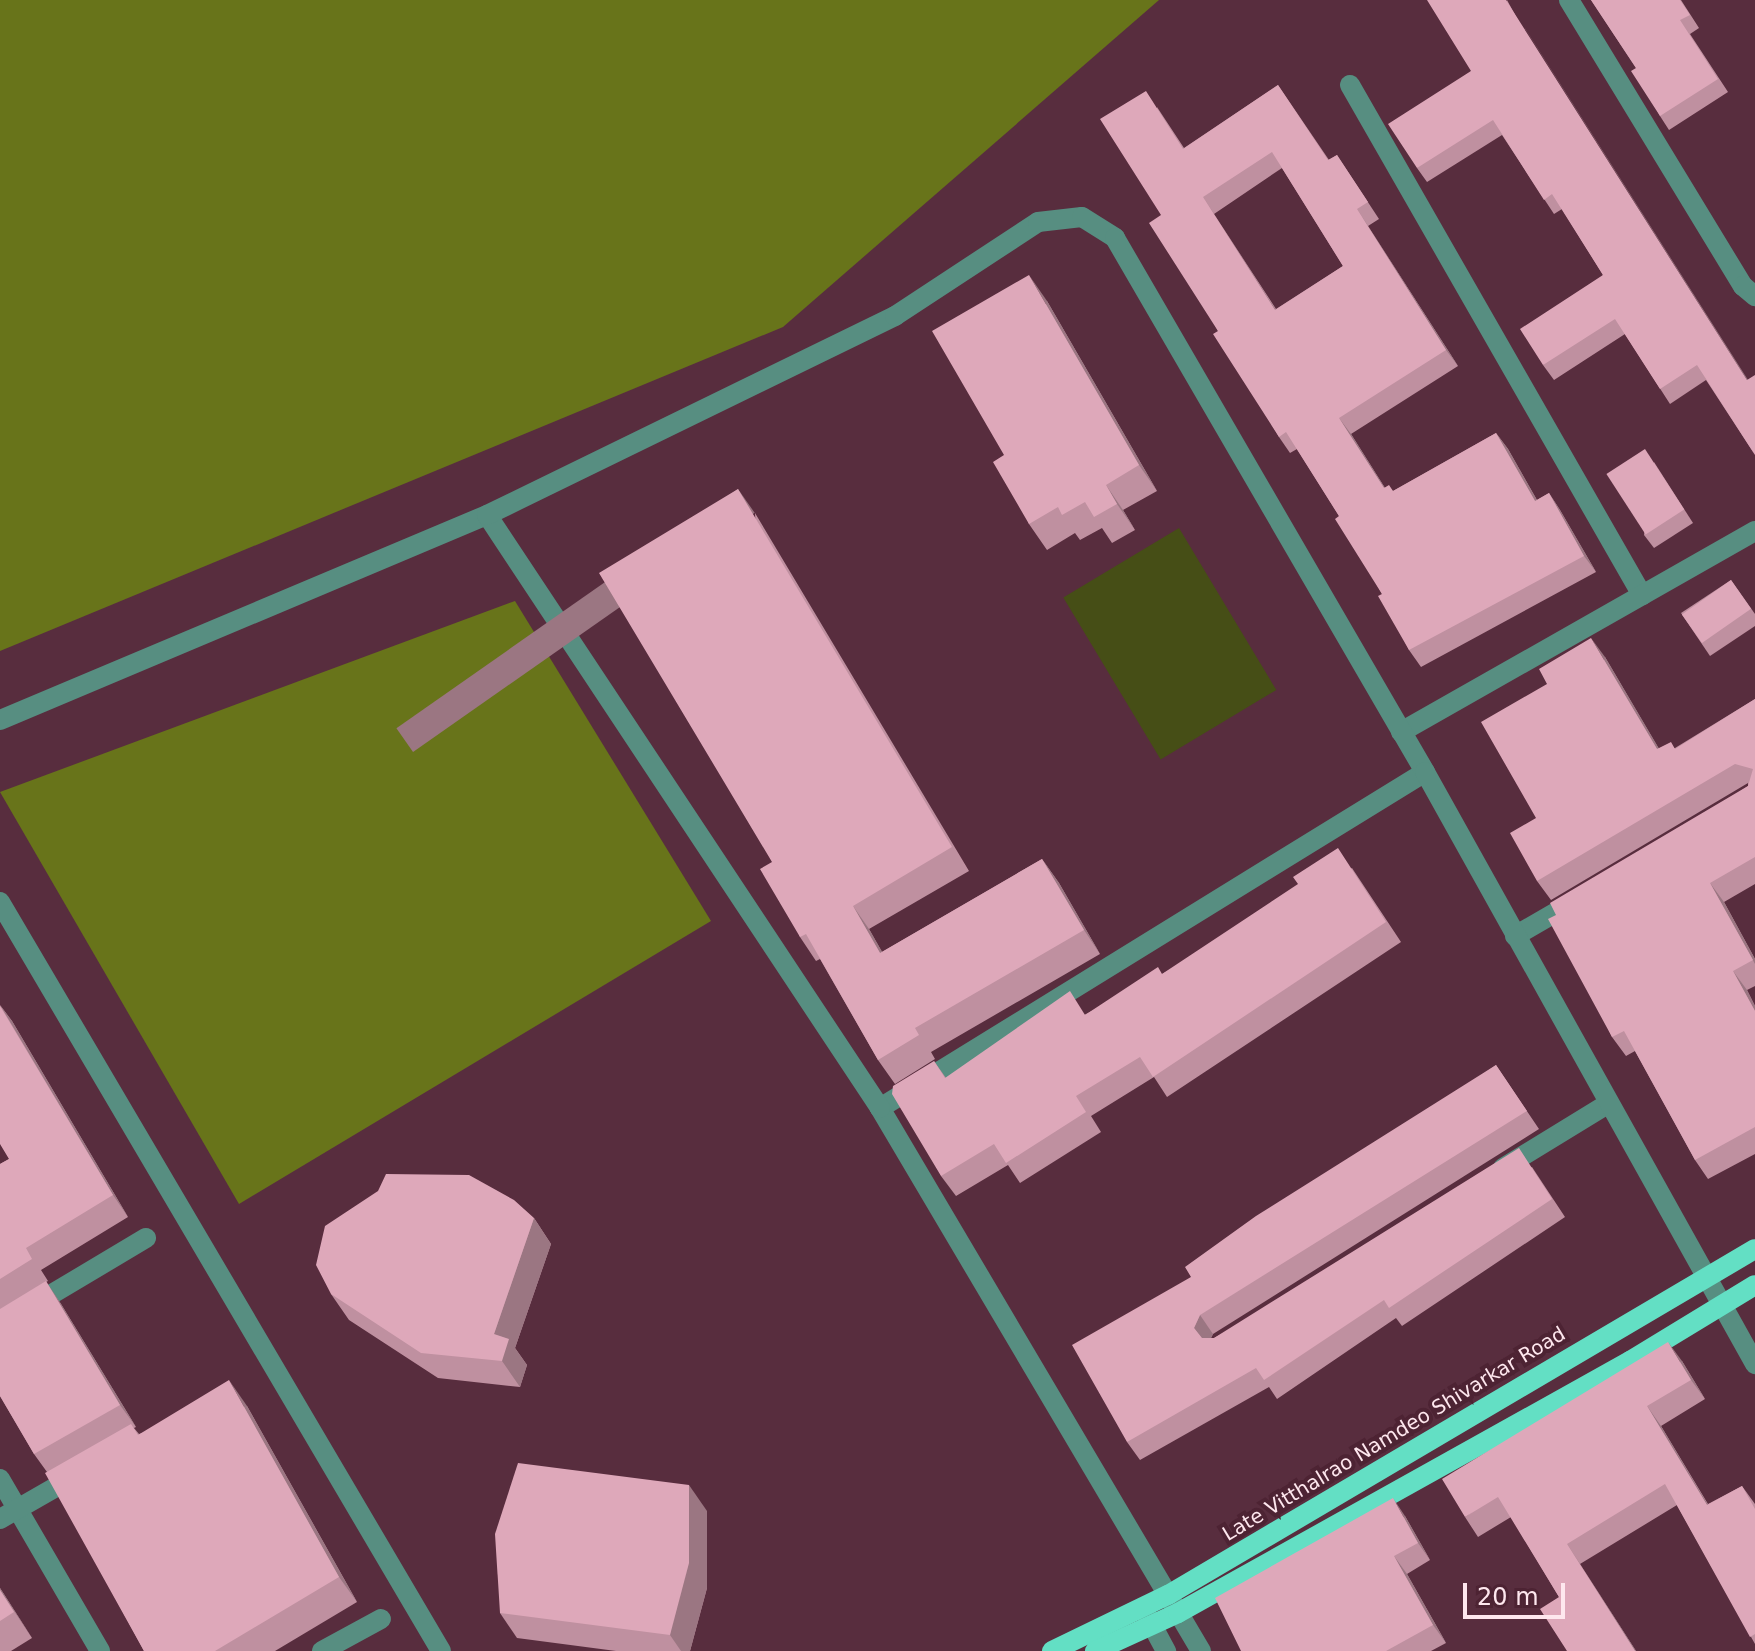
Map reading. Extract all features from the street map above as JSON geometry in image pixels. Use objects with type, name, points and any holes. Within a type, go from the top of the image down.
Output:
[{"type":"main road","name":"Late Vitthalrao Namdeo Shivarkar Road","points":[[1173,1604],[1755,1249]]},
{"type":"main road","name":"Late Vitthalrao Namdeo Shivarkar Road","points":[[1052,1651],[1173,1604],[1755,1285]]},
{"type":"main road","name":"Late Vitthalrao Namdeo Shivarkar Road","points":[[1095,1651],[1146,1615]]},
{"type":"street","points":[[1569,0],[1743,286],[1755,296]]},
{"type":"street","points":[[1350,85],[1642,595]]},
{"type":"street","points":[[0,720],[487,515],[895,316],[1038,222],[1082,217],[1115,238],[1425,772],[1755,1364]]},
{"type":"street","points":[[487,515],[880,1108],[1201,1651]]},
{"type":"street","points":[[1401,732],[1755,531]]},
{"type":"street","points":[[880,1108],[1425,772]]},
{"type":"street","points":[[1515,936],[1595,889]]},
{"type":"street","points":[[0,902],[441,1651]]},
{"type":"street","points":[[1490,1175],[1609,1103]]},
{"type":"street","points":[[0,1325],[146,1238]]},
{"type":"street","points":[[8,1514],[100,1461]]},
{"type":"street","points":[[0,1479],[8,1514],[100,1651]]},
{"type":"street","points":[[1146,1615],[1166,1651]]},
{"type":"street","points":[[322,1651],[381,1619]]},
{"type":"green space","points":[[0,0],[1159,0],[783,327],[0,651]]},
{"type":"green space","points":[[1179,528],[1276,690],[1161,760],[1063,598]]},
{"type":"green space","points":[[515,601],[711,921],[239,1204],[0,792]]},
{"type":"building","points":[[1427,0],[1506,0],[1747,380],[1755,375],[1755,455],[1697,365],[1660,389],[1615,319],[1543,365],[1520,329],[1603,275],[1552,194],[1544,200],[1493,120],[1417,168],[1388,124],[1471,71]]},
{"type":"building","points":[[1591,0],[1680,0],[1690,15],[1680,20],[1718,79],[1660,116],[1631,71],[1636,68]]},
{"type":"building","points":[[1278,85],[1328,160],[1337,155],[1368,202],[1357,209],[1446,350],[1339,418],[1384,488],[1389,485],[1393,491],[1496,433],[1535,501],[1549,493],[1584,556],[1409,650],[1378,596],[1382,594],[1335,519],[1339,516],[1286,432],[1279,437],[1213,334],[1218,331],[1149,223],[1161,215],[1100,119],[1146,91],[1183,149]],"holes":[[[1272,152],[1343,266],[1275,310],[1203,197]]]},
{"type":"building","points":[[1029,275],[1139,465],[1106,485],[1117,504],[1094,517],[1085,502],[1062,515],[1058,507],[1029,524],[993,462],[1004,455],[932,331]]},
{"type":"building","points":[[1645,449],[1684,509],[1646,534],[1606,474]]},
{"type":"building","points":[[738,489],[952,847],[853,906],[880,953],[1042,859],[1084,930],[915,1028],[919,1035],[878,1060],[806,934],[800,937],[760,869],[772,862],[599,573]]},
{"type":"building","points":[[1731,580],[1751,609],[1702,643],[1682,614]]},
{"type":"building","points":[[1591,638],[1657,749],[1671,742],[1675,749],[1755,699],[1755,857],[1710,883],[1753,960],[1733,971],[1755,1011],[1755,1127],[1695,1160],[1624,1031],[1612,1037],[1548,919],[1556,915],[1550,903],[1748,786],[1753,769],[1735,764],[1537,881],[1510,833],[1536,818],[1481,722],[1547,684],[1539,669]]},
{"type":"building","points":[[1338,848],[1386,922],[1153,1077],[1140,1057],[1076,1096],[1086,1112],[1006,1163],[994,1144],[941,1176],[892,1094],[893,1086],[934,1061],[945,1078],[1070,991],[1085,1015],[1158,967],[1162,974],[1298,884],[1293,877]]},
{"type":"building","points":[[0,1006],[113,1195],[26,1248],[32,1259],[0,1279],[0,1164],[9,1159],[0,1144]]},
{"type":"building","points":[[1496,1065],[1527,1111],[1200,1315],[1194,1328],[1202,1338],[1214,1338],[1519,1148],[1552,1199],[1389,1308],[1384,1300],[1264,1380],[1256,1368],[1127,1442],[1072,1345],[1191,1277],[1185,1267],[1256,1216]]},
{"type":"building","points":[[386,1174],[469,1175],[514,1200],[534,1218],[494,1334],[509,1339],[502,1361],[421,1353],[331,1294],[316,1265],[325,1226],[378,1191]]},
{"type":"building","points":[[46,1281],[120,1405],[34,1454],[0,1396],[0,1309]]},
{"type":"building","points":[[1668,1342],[1691,1380],[1647,1406],[1707,1505],[1742,1486],[1755,1509],[1755,1634],[1750,1637],[1665,1484],[1567,1544],[1635,1651],[1567,1651],[1540,1609],[1559,1597],[1498,1497],[1465,1517],[1442,1479]]},
{"type":"building","points":[[229,1380],[339,1577],[215,1651],[144,1651],[45,1473],[131,1424],[138,1435]]},
{"type":"building","points":[[518,1463],[689,1485],[689,1563],[670,1635],[500,1613],[495,1534]]},
{"type":"building","points":[[1393,1498],[1418,1543],[1394,1556],[1433,1625],[1386,1651],[1241,1651],[1215,1598]]},
{"type":"building","points":[[0,1590],[14,1612],[0,1621]]}]
